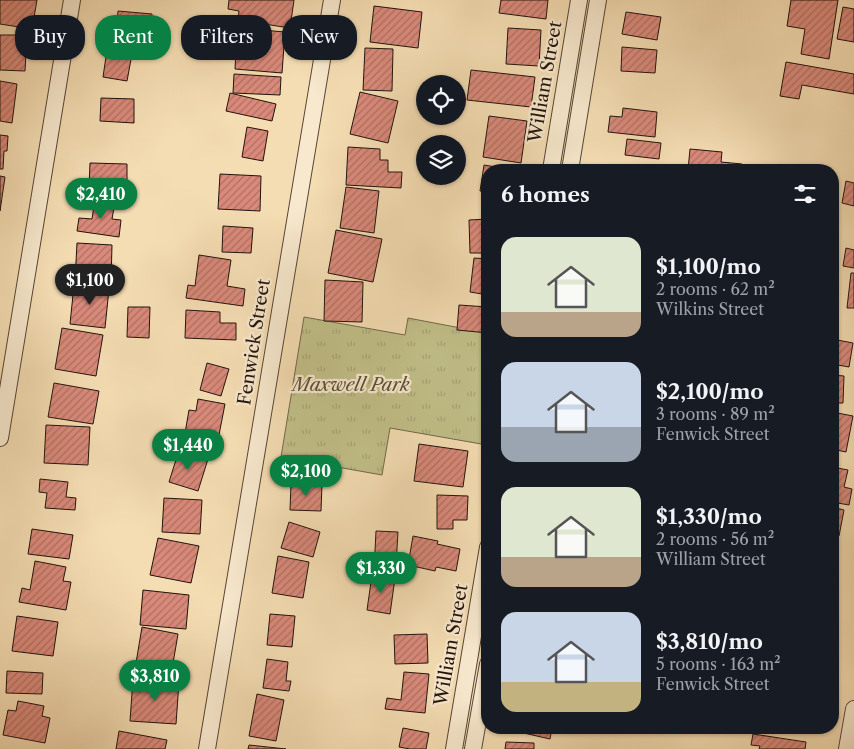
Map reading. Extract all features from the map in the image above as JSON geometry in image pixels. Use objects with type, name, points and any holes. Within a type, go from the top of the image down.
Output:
[{"type":"street","points":[[0,438],[72,0]]},
{"type":"street","name":"Fenwick Street","points":[[207,749],[332,0]]},
{"type":"street","name":"William Street","points":[[552,164],[579,0]]},
{"type":"street","points":[[571,164],[598,0]]},
{"type":"street","name":"William Street","points":[[454,749],[481,589]]},
{"type":"street","points":[[473,749],[481,704]]},
{"type":"street","points":[[847,749],[854,709]]},
{"type":"green space","name":"Maxwell Park","points":[[304,317],[405,335],[408,318],[481,332],[481,444],[390,428],[382,475],[281,457]]},
{"type":"building","points":[[0,0],[37,0],[34,15],[15,15],[15,26],[0,24]]},
{"type":"building","points":[[229,0],[294,0],[292,15],[282,15],[282,27],[272,25],[272,15],[239,15],[239,11],[228,9]]},
{"type":"building","points":[[501,0],[548,0],[546,19],[499,13]]},
{"type":"building","points":[[791,0],[838,0],[829,59],[801,54],[805,29],[787,26]]},
{"type":"building","points":[[374,6],[422,12],[418,48],[370,42]]},
{"type":"building","points":[[843,7],[854,9],[854,42],[837,39]]},
{"type":"building","points":[[118,11],[152,14],[152,15],[118,15]]},
{"type":"building","points":[[626,12],[661,17],[657,40],[622,34]]},
{"type":"building","points":[[508,28],[541,30],[539,66],[506,64]]},
{"type":"building","points":[[272,31],[282,32],[282,73],[235,69],[235,60],[272,60]]},
{"type":"building","points":[[0,35],[15,35],[15,60],[26,60],[25,71],[0,70]]},
{"type":"building","points":[[622,47],[657,50],[655,73],[621,71]]},
{"type":"building","points":[[365,48],[393,49],[392,91],[363,90]]},
{"type":"building","points":[[106,60],[131,60],[127,81],[103,77]]},
{"type":"building","points":[[786,62],[854,74],[854,94],[802,85],[799,99],[780,96]]},
{"type":"building","points":[[471,70],[535,77],[531,107],[467,100]]},
{"type":"building","points":[[234,74],[281,77],[280,95],[233,93]]},
{"type":"building","points":[[0,81],[17,84],[12,123],[0,121]]},
{"type":"building","points":[[360,92],[398,101],[388,143],[350,134]]},
{"type":"building","points":[[230,93],[276,104],[272,121],[226,111]]},
{"type":"building","points":[[101,98],[134,99],[134,123],[100,121]]},
{"type":"building","points":[[623,108],[657,112],[655,137],[608,132],[610,116],[622,117]]},
{"type":"building","points":[[489,116],[527,121],[521,163],[483,157]]},
{"type":"building","points":[[247,127],[268,131],[263,161],[242,157]]},
{"type":"building","points":[[0,135],[8,136],[7,151],[4,151],[3,169],[0,169]]},
{"type":"building","points":[[627,139],[661,143],[659,159],[625,155]]},
{"type":"building","points":[[348,147],[380,149],[380,160],[388,160],[388,172],[402,172],[401,188],[346,185]]},
{"type":"building","points":[[690,149],[722,152],[721,162],[742,164],[689,164]]},
{"type":"building","points":[[90,163],[127,164],[127,190],[89,189]]},
{"type":"building","points":[[220,174],[261,176],[260,211],[218,209]]},
{"type":"building","points":[[0,176],[5,177],[0,211]]},
{"type":"building","points":[[846,181],[854,183],[854,206],[842,203]]},
{"type":"building","points":[[346,187],[379,191],[374,233],[340,228]]},
{"type":"building","points":[[95,199],[115,202],[112,219],[121,220],[119,237],[77,231],[79,218],[92,219]]},
{"type":"building","points":[[481,219],[481,253],[470,253],[469,220]]},
{"type":"building","points":[[223,226],[253,228],[251,253],[222,252]]},
{"type":"building","points":[[336,230],[382,239],[373,282],[328,273]]},
{"type":"building","points":[[77,243],[112,245],[111,283],[75,281]]},
{"type":"building","points":[[846,248],[854,250],[854,268],[843,266]]},
{"type":"building","points":[[199,255],[231,260],[227,286],[245,289],[243,306],[186,298],[188,285],[195,286]]},
{"type":"building","points":[[474,258],[481,258],[481,294],[470,292]]},
{"type":"building","points":[[851,273],[854,273],[854,308],[847,308]]},
{"type":"building","points":[[325,280],[363,282],[362,322],[324,321]]},
{"type":"building","points":[[74,285],[109,289],[105,328],[70,324]]},
{"type":"building","points":[[459,305],[481,307],[481,332],[457,330]]},
{"type":"building","points":[[128,307],[150,307],[149,338],[127,337]]},
{"type":"building","points":[[186,310],[220,312],[220,323],[236,323],[236,340],[185,338]]},
{"type":"building","points":[[62,328],[103,335],[96,376],[55,369]]},
{"type":"building","points":[[839,340],[853,343],[849,367],[839,365]]},
{"type":"building","points":[[207,363],[229,369],[221,396],[200,390]]},
{"type":"building","points":[[839,376],[844,376],[843,403],[839,403]]},
{"type":"building","points":[[54,383],[99,391],[93,424],[48,417]]},
{"type":"building","points":[[198,399],[225,404],[217,445],[184,439],[189,410],[196,411]]},
{"type":"building","points":[[839,413],[853,416],[846,452],[839,450]]},
{"type":"building","points":[[46,425],[90,427],[88,465],[44,463]]},
{"type":"building","points":[[419,444],[468,451],[463,487],[414,481]]},
{"type":"building","points":[[179,450],[208,459],[198,491],[169,482]]},
{"type":"building","points":[[839,468],[848,470],[844,487],[852,489],[849,505],[839,503]]},
{"type":"building","points":[[40,479],[68,482],[66,497],[76,498],[75,510],[45,508],[47,493],[39,492]]},
{"type":"building","points":[[291,484],[322,484],[321,511],[290,510]]},
{"type":"building","points":[[437,495],[468,496],[467,520],[453,520],[453,529],[437,529]]},
{"type":"building","points":[[164,498],[202,500],[200,534],[162,532]]},
{"type":"building","points":[[839,509],[844,510],[839,536]]},
{"type":"building","points":[[289,522],[320,532],[313,557],[281,548]]},
{"type":"building","points":[[32,529],[73,535],[69,559],[28,554]]},
{"type":"building","points":[[376,531],[398,532],[396,566],[385,565],[385,572],[374,571]]},
{"type":"building","points":[[413,536],[438,541],[437,544],[460,549],[456,571],[436,567],[435,571],[408,565]]},
{"type":"building","points":[[158,538],[199,546],[191,583],[150,575]]},
{"type":"building","points":[[278,556],[309,562],[303,598],[272,593]]},
{"type":"building","points":[[35,561],[66,567],[63,581],[71,582],[66,610],[19,602],[22,588],[30,590]]},
{"type":"building","points":[[372,575],[395,578],[390,614],[367,610]]},
{"type":"building","points":[[143,590],[189,595],[186,629],[140,625]]},
{"type":"building","points":[[270,614],[295,616],[292,647],[267,645]]},
{"type":"building","points":[[17,616],[58,622],[53,656],[12,651]]},
{"type":"building","points":[[142,627],[178,634],[171,675],[135,669]]},
{"type":"building","points":[[427,634],[428,663],[395,664],[394,635]]},
{"type":"building","points":[[267,659],[288,662],[286,681],[291,681],[289,691],[263,688]]},
{"type":"building","points":[[7,671],[43,673],[42,694],[6,693]]},
{"type":"building","points":[[404,672],[429,674],[425,713],[385,709],[387,698],[401,700]]},
{"type":"building","points":[[133,679],[179,682],[176,724],[130,721]]},
{"type":"building","points":[[257,694],[284,700],[276,741],[249,736]]},
{"type":"building","points":[[18,701],[44,706],[42,716],[50,718],[45,743],[3,735],[8,710],[16,711]]},
{"type":"building","points":[[403,728],[429,733],[426,749],[399,747]]},
{"type":"building","points":[[119,731],[167,740],[165,749],[116,749]]},
{"type":"building","points":[[528,734],[551,734],[550,739]]},
{"type":"building","points":[[753,734],[806,742],[805,749],[759,749],[760,746],[751,745]]},
{"type":"building","points":[[506,742],[534,743],[534,749],[505,749]]},
{"type":"building","points":[[249,745],[286,749],[248,749]]}]
